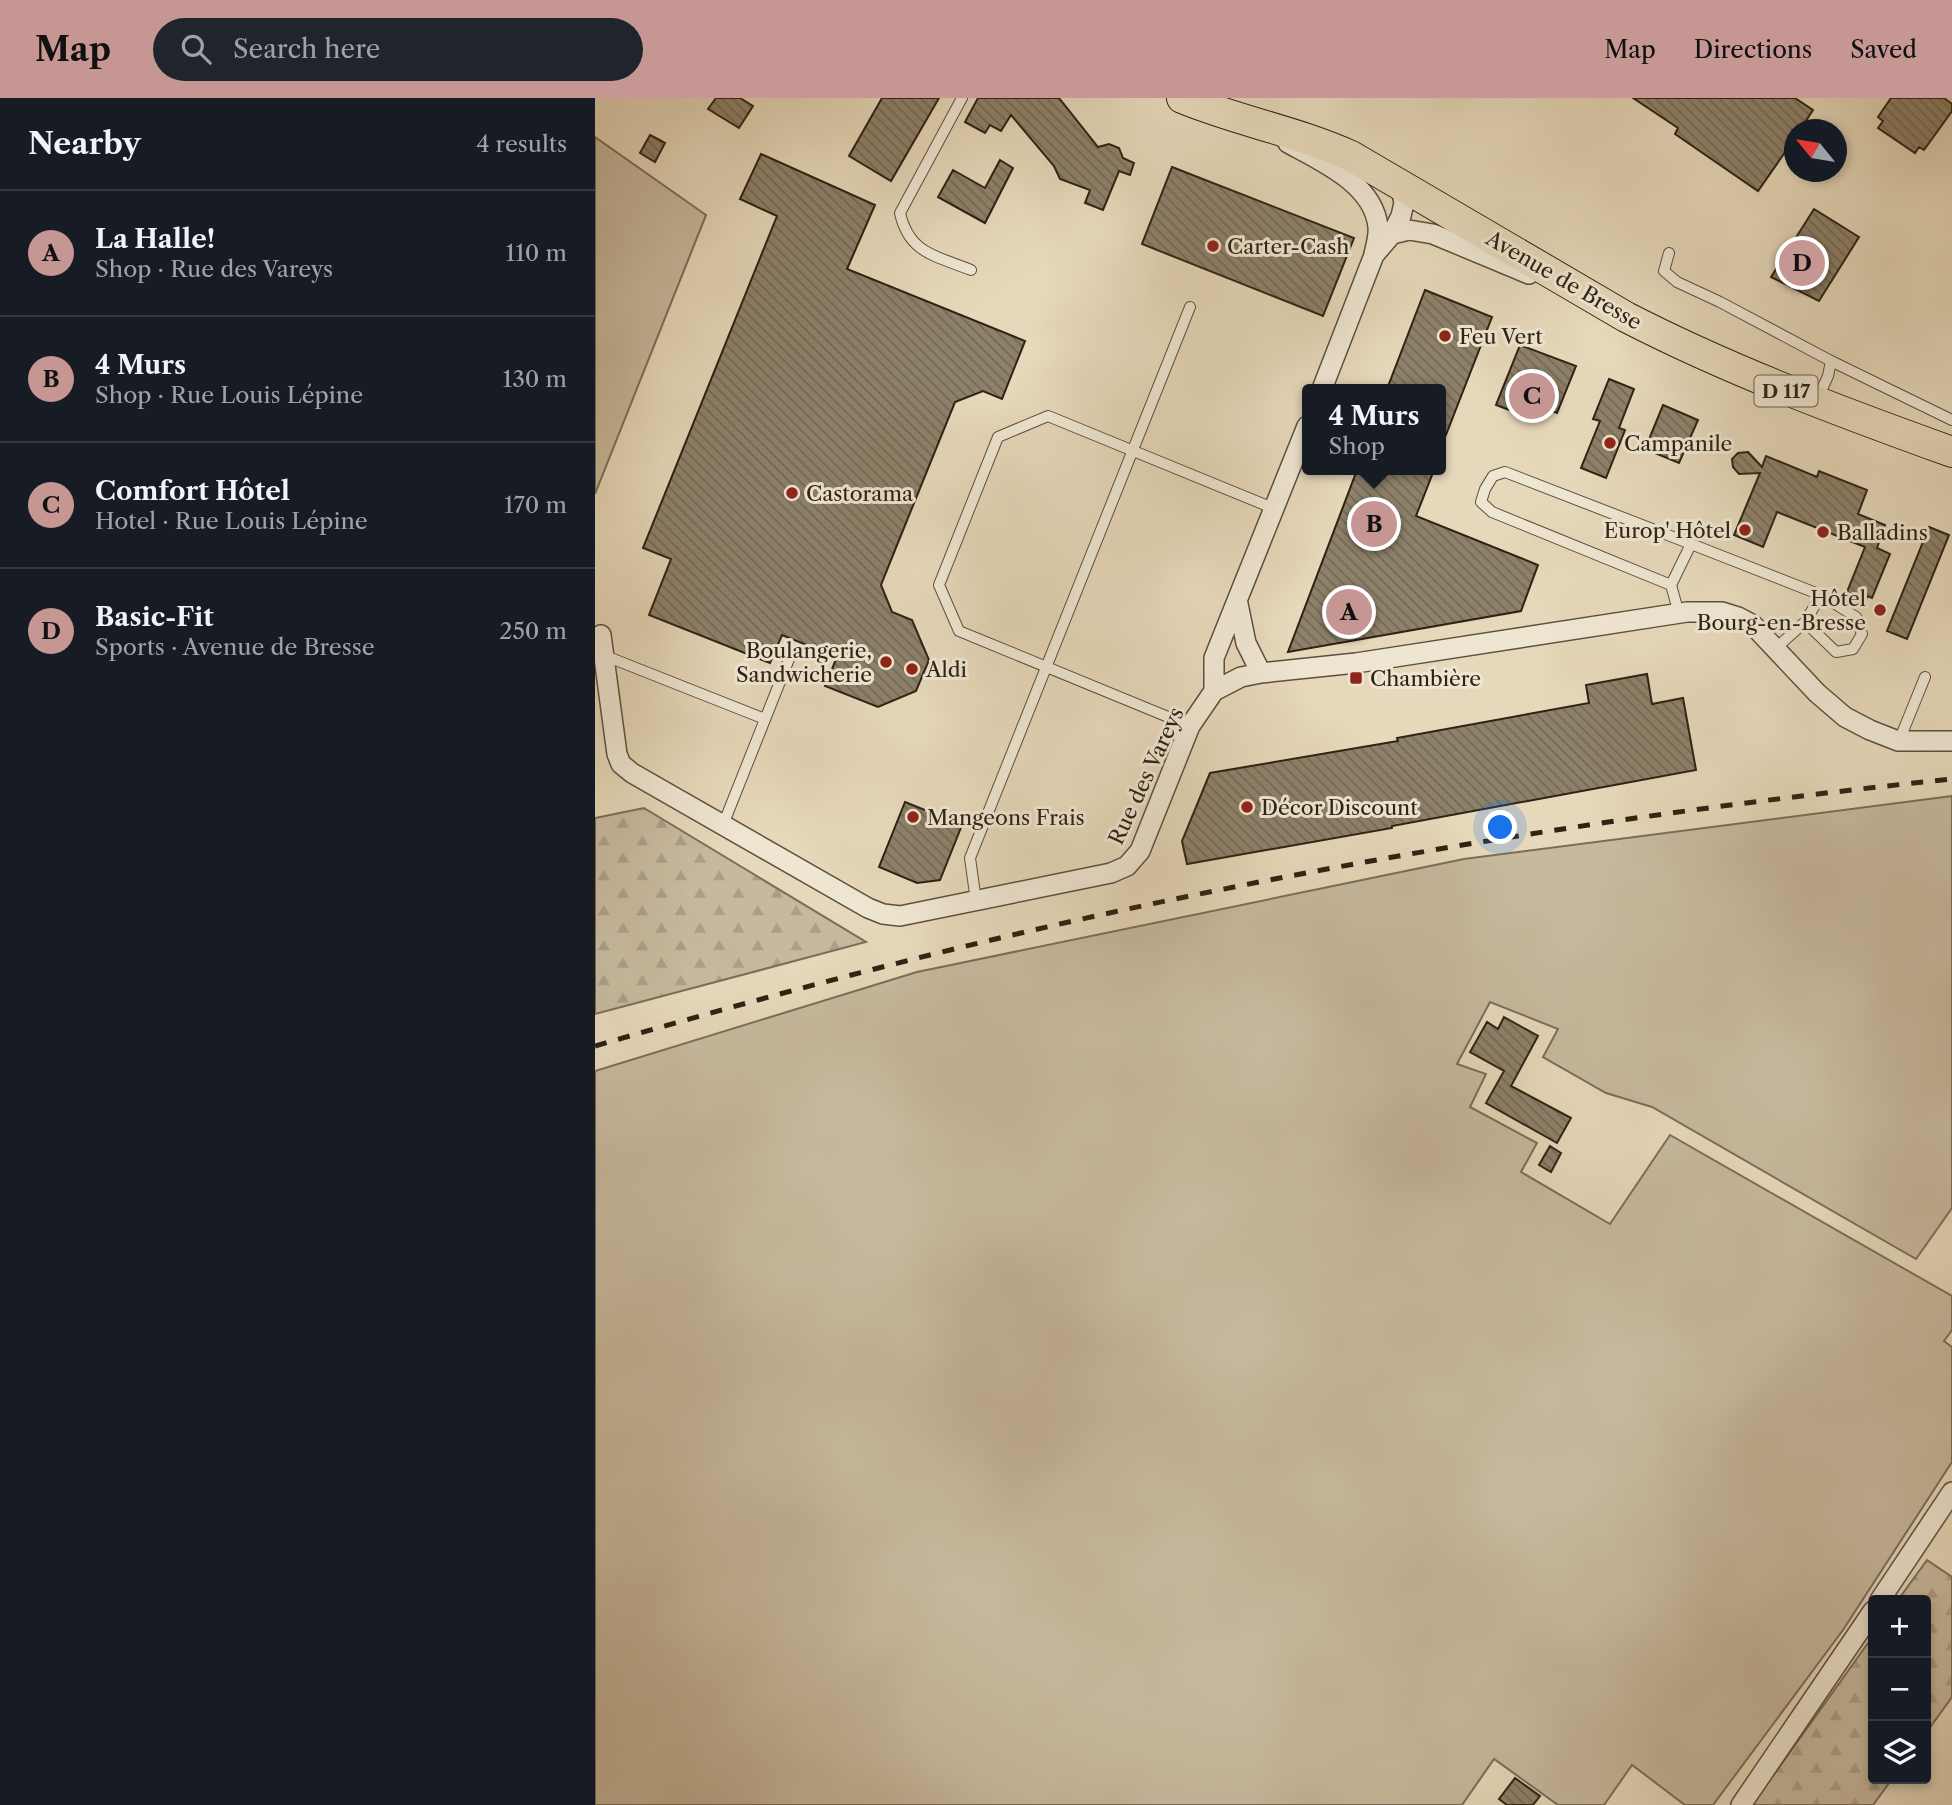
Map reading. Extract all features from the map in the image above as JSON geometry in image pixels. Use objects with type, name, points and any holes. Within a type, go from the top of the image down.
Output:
[{"type":"main road","name":"Avenue de Bresse","points":[[1182,98],[1327,145],[1400,183],[1626,317],[1768,384],[1952,452]]},
{"type":"street","points":[[1232,116],[1270,133],[1343,176],[1362,192],[1374,209],[1378,228],[1374,255],[1324,384]]},
{"type":"street","points":[[1374,255],[1392,234],[1401,215],[1404,203],[1400,183]]},
{"type":"street","points":[[1392,234],[1409,230],[1433,234],[1626,317]]},
{"type":"street","points":[[1302,439],[1215,658],[1214,691],[1241,677],[1261,673],[1356,663],[1679,614],[1722,612],[1753,625],[1817,693],[1845,717],[1898,741],[1952,741]]},
{"type":"street","points":[[1238,604],[1246,643],[1261,673]]},
{"type":"street","name":"Rue des Vareys","points":[[601,635],[617,754],[621,764],[632,773],[883,914],[900,916],[1111,873],[1127,866],[1140,851],[1191,726],[1214,691]]},
{"type":"street","points":[[1883,1595],[1952,1492]]},
{"type":"street","points":[[1741,1805],[1868,1618]]},
{"type":"lane","points":[[962,98],[900,213],[904,230],[917,247],[971,270]]},
{"type":"lane","points":[[1669,253],[1664,271],[1677,282],[1952,421]]},
{"type":"lane","points":[[976,901],[970,858],[1190,307]]},
{"type":"lane","points":[[1816,403],[1828,376],[1831,361]]},
{"type":"lane","points":[[1191,726],[958,631],[939,585],[998,437],[1048,416],[1275,509]]},
{"type":"lane","points":[[1671,585],[1492,512],[1481,502],[1485,489],[1493,476],[1505,472],[1821,595],[1856,617],[1862,634],[1853,649],[1836,652],[1805,622]]},
{"type":"lane","points":[[1679,614],[1671,585],[1691,544]]},
{"type":"lane","points":[[1776,648],[1805,622],[1821,595]]},
{"type":"lane","points":[[723,825],[791,654]]},
{"type":"lane","points":[[603,655],[765,719]]},
{"type":"lane","points":[[1898,741],[1925,677]]},
{"type":"green space","points":[[595,137],[706,215],[595,494]]},
{"type":"green space","points":[[1952,796],[1952,1208],[1916,1259],[1652,1107],[1606,1093],[1543,1057],[1558,1029],[1490,1002],[1457,1064],[1486,1074],[1470,1107],[1537,1143],[1521,1172],[1610,1224],[1670,1135],[1952,1296],[1952,1330],[1944,1341],[1952,1347],[1952,1462],[1843,1630],[1713,1805],[1685,1805],[1632,1765],[1604,1805],[1558,1805],[1494,1759],[1462,1805],[595,1805],[595,1071],[917,972],[1464,859]]},
{"type":"green space","points":[[644,808],[866,942],[595,1014],[595,818]]},
{"type":"green space","points":[[1927,1560],[1952,1577],[1952,1697],[1931,1726],[1931,1595],[1902,1595]]},
{"type":"green space","points":[[1868,1643],[1868,1784],[1888,1784],[1873,1805],[1752,1805]]},
{"type":"building","points":[[716,98],[740,98],[753,106],[739,128],[708,109]]},
{"type":"building","points":[[882,98],[939,98],[891,181],[849,156]]},
{"type":"building","points":[[978,98],[1059,98],[1098,147],[1109,144],[1119,148],[1123,158],[1134,163],[1130,175],[1119,171],[1103,210],[1085,203],[1090,190],[1060,179],[1054,166],[1011,115],[1001,131],[990,125],[985,133],[965,122]]},
{"type":"building","points":[[1633,98],[1795,98],[1813,110],[1807,119],[1784,119],[1784,154],[1758,191],[1675,134],[1678,128]]},
{"type":"building","points":[[1891,98],[1944,98],[1952,104],[1952,111],[1924,150],[1919,147],[1915,153],[1878,128],[1883,121],[1878,117]]},
{"type":"building","points":[[650,135],[665,143],[655,162],[640,153]]},
{"type":"building","name":"Castorama","points":[[761,154],[875,205],[847,269],[1025,341],[1002,399],[983,391],[955,402],[895,550],[881,585],[892,612],[912,620],[929,660],[916,691],[878,707],[825,686],[837,657],[782,635],[770,663],[649,615],[671,559],[643,548],[777,216],[740,199]]},
{"type":"building","points":[[1000,160],[1013,168],[985,223],[938,197],[953,170],[985,188]]},
{"type":"building","points":[[1172,167],[1354,238],[1323,316],[1142,244]]},
{"type":"building","points":[[1814,209],[1859,237],[1819,301],[1771,277]]},
{"type":"building","name":"Feu Vert","points":[[1425,290],[1492,317],[1446,435],[1446,384],[1389,384]]},
{"type":"building","points":[[1520,345],[1576,366],[1557,413],[1523,399],[1517,413],[1496,405]]},
{"type":"building","points":[[1609,379],[1634,389],[1619,428],[1625,430],[1606,478],[1581,468],[1600,421],[1593,419]]},
{"type":"building","points":[[1663,405],[1698,420],[1679,463],[1645,449]]},
{"type":"building","points":[[1748,452],[1762,467],[1766,456],[1817,477],[1819,471],[1867,490],[1858,514],[1885,525],[1877,548],[1890,554],[1872,598],[1867,596],[1866,600],[1847,592],[1865,547],[1777,512],[1763,547],[1734,535],[1760,473],[1739,474],[1733,467],[1732,459],[1738,453]]},
{"type":"building","points":[[1355,475],[1432,475],[1416,516],[1538,565],[1521,611],[1288,652]]},
{"type":"building","points":[[1929,527],[1949,535],[1907,639],[1887,631]]},
{"type":"building","points":[[1647,674],[1652,704],[1683,698],[1696,770],[1187,864],[1182,841],[1210,773],[1398,741],[1397,738],[1589,703],[1586,685]]},
{"type":"building","points":[[905,802],[962,825],[940,880],[917,883],[879,867]]},
{"type":"building","points":[[1504,1017],[1538,1036],[1511,1086],[1571,1118],[1557,1143],[1486,1103],[1504,1071],[1470,1052],[1487,1022],[1498,1029]]},
{"type":"building","points":[[1550,1146],[1561,1153],[1551,1172],[1539,1165]]},
{"type":"building","points":[[1515,1778],[1540,1796],[1533,1805],[1507,1805],[1499,1799]]},
{"type":"railway","points":[[595,1046],[918,958],[1218,890],[1426,851],[1636,818],[1952,779]]},
{"type":"place","name":"Carter-Cash","points":[[1213,246]]},
{"type":"place","name":"Basic-Fit","points":[[1802,263]]},
{"type":"place","name":"Feu Vert","points":[[1445,336]]},
{"type":"place","name":"Comfort Hôtel","points":[[1532,396]]},
{"type":"place","name":"Campanile","points":[[1610,443]]},
{"type":"place","name":"Castorama","points":[[792,493]]},
{"type":"place","name":"4 Murs","points":[[1374,524]]},
{"type":"place","name":"Europ' Hôtel","points":[[1745,530]]},
{"type":"place","name":"Balladins","points":[[1823,532]]},
{"type":"place","name":"Hôtel Bourg-en-Bresse","points":[[1880,610]]},
{"type":"place","name":"La Halle!","points":[[1349,612]]},
{"type":"place","name":"Boulangerie, Sandwicherie","points":[[886,662]]},
{"type":"place","name":"Aldi","points":[[912,669]]},
{"type":"place","name":"Chambière","points":[[1356,678]]},
{"type":"place","name":"Décor Discount","points":[[1247,807]]},
{"type":"place","name":"Mangeons Frais","points":[[913,817]]}]
